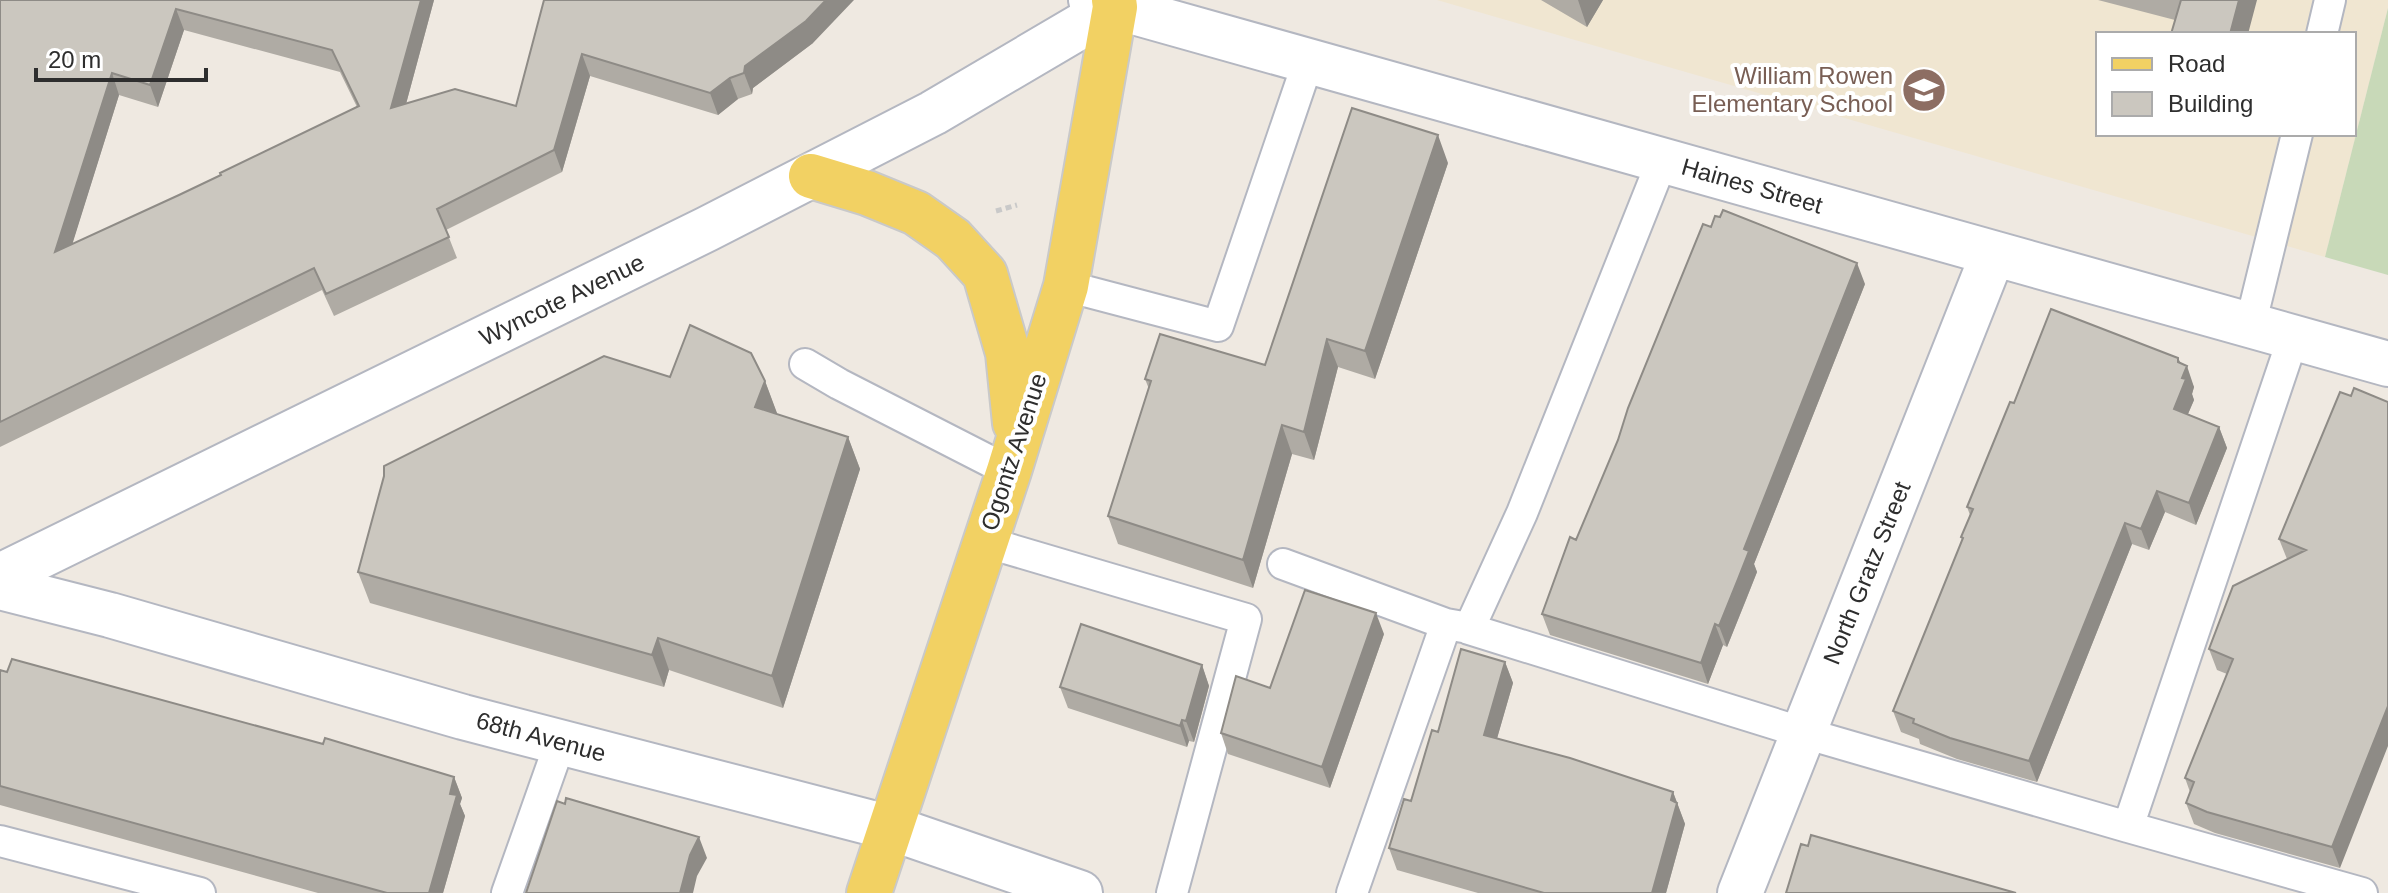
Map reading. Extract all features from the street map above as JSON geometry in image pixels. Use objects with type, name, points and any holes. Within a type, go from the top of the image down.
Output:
[{"type":"main road","name":"Ogontz Avenue","points":[[869,893],[1066,286],[1111,2]]},
{"type":"main road","points":[[811,176],[867,193],[916,213],[953,239],[985,274],[1008,353],[1013,457]]},
{"type":"street","name":"Haines Street","points":[[1111,2],[1308,62],[2388,364]]},
{"type":"street","name":"Wyncote Avenue","points":[[0,576],[707,229],[933,113],[1111,2]]},
{"type":"street","name":"North Gratz Street","points":[[1740,893],[1993,254]]},
{"type":"street","name":"68th Avenue","points":[[0,587],[110,615],[560,743],[891,828],[1079,893]]},
{"type":"lane","points":[[2322,32],[2330,0]]},
{"type":"lane","points":[[1066,286],[1218,326],[1308,62]]},
{"type":"lane","points":[[2250,326],[2297,136]]},
{"type":"lane","points":[[1352,893],[1458,626],[1522,513],[1662,161]]},
{"type":"lane","points":[[2128,827],[2293,338]]},
{"type":"lane","points":[[805,364],[839,384],[1013,457]]},
{"type":"lane","points":[[985,542],[1246,619],[1172,893]]},
{"type":"lane","points":[[1283,564],[1458,626],[1804,733],[2362,893]]},
{"type":"lane","points":[[507,893],[560,743]]},
{"type":"lane","points":[[0,841],[200,893]]},
{"type":"shaded area","name":"William Rowen Elementary School","points":[[1437,0],[2388,0],[2356,134],[2356,32],[2096,32],[2096,136],[2356,136],[2325,257]]},
{"type":"green space","points":[[2388,8],[2388,275],[2325,257]]},
{"type":"building","points":[[0,0],[421,0],[391,108],[455,89],[516,106],[544,0],[826,0],[806,21],[745,66],[744,73],[730,78],[710,93],[582,54],[554,150],[437,209],[449,237],[326,294],[314,268],[0,422]],"holes":[[[176,9],[332,50],[359,106],[221,175],[55,252],[112,73],[150,85]]]},
{"type":"building","points":[[2181,0],[2239,0],[2231,32],[2172,32]]},
{"type":"building","points":[[1352,108],[1438,135],[1365,351],[1327,339],[1304,432],[1282,425],[1243,560],[1108,516],[1151,381],[1145,379],[1160,334],[1265,365]]},
{"type":"building","points":[[1723,210],[1857,263],[1744,549],[1749,551],[1719,626],[1715,624],[1701,663],[1542,614],[1570,537],[1576,540],[1618,440],[1628,408],[1703,224],[1711,227],[1715,216],[1720,217]]},
{"type":"building","points":[[2051,309],[2178,358],[2178,362],[2187,366],[2182,378],[2186,379],[2174,409],[2219,427],[2189,503],[2157,491],[2141,529],[2125,523],[2029,761],[1950,738],[1893,711],[1963,538],[1973,509],[1967,507],[2010,402],[2014,403]]},
{"type":"building","points":[[690,325],[751,353],[765,381],[755,407],[848,437],[772,676],[658,638],[652,655],[358,572],[384,466],[604,356],[670,377]]},
{"type":"building","points":[[2354,388],[2388,402],[2388,706],[2332,847],[2207,812],[2186,803],[2194,782],[2185,778],[2233,659],[2209,649],[2233,586],[2306,550],[2279,539],[2340,392],[2351,396]]},
{"type":"building","points":[[1305,590],[1376,613],[1322,767],[1221,733],[1236,676],[1270,688]]},
{"type":"building","points":[[1081,624],[1202,665],[1186,721],[1182,720],[1180,726],[1060,687]]},
{"type":"building","points":[[1461,649],[1505,662],[1484,735],[1570,758],[1673,792],[1671,800],[1677,803],[1652,893],[1544,893],[1389,848],[1404,799],[1411,801],[1432,730],[1438,732]]},
{"type":"building","points":[[12,659],[323,744],[325,738],[454,777],[450,794],[457,795],[429,893],[387,893],[0,786],[0,670],[7,672]]},
{"type":"building","points":[[566,798],[699,837],[690,855],[680,893],[526,893],[557,801],[565,804]]},
{"type":"building","points":[[1811,835],[2016,893],[1786,893],[1801,844],[1808,846]]},
{"type":"place","name":"William Rowen Elementary School","points":[[1924,90]]}]
